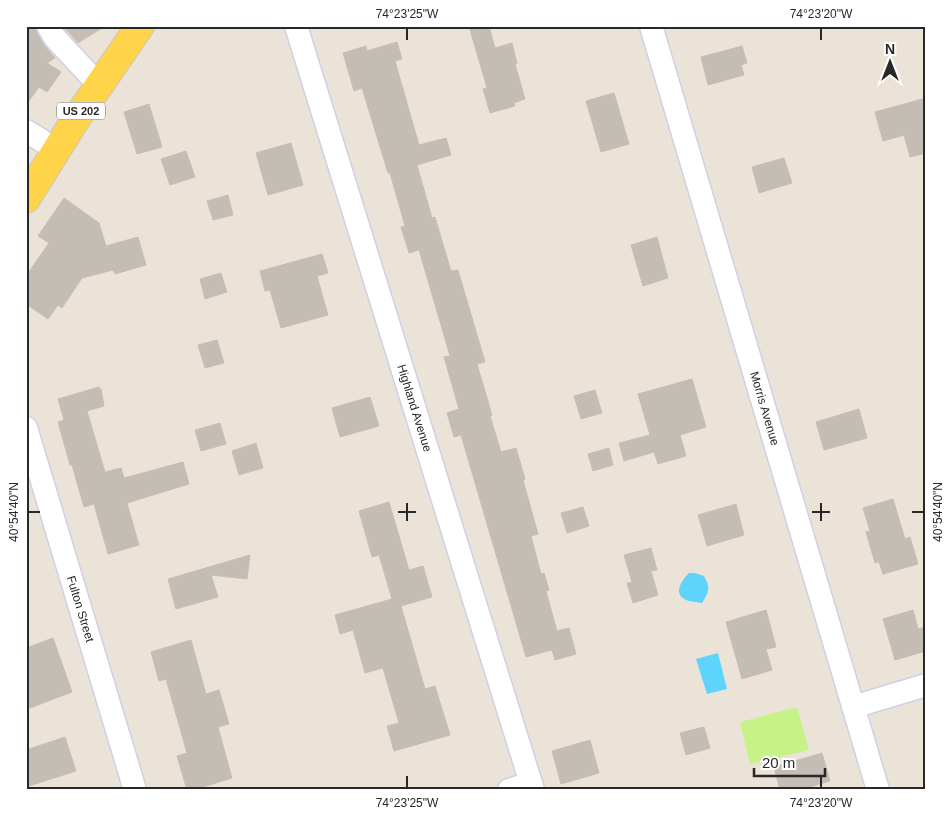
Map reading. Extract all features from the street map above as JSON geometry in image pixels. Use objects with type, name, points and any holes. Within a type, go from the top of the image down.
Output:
[{"type":"main road","name":"US 202","points":[[26,199],[56,150],[140,26]]},
{"type":"street","points":[[48,26],[55,38],[99,85]]},
{"type":"street","name":"Highland Avenue","points":[[296,26],[532,786]]},
{"type":"street","name":"Morris Avenue","points":[[651,26],[878,790]]},
{"type":"street","points":[[26,131],[56,150]]},
{"type":"street","name":"Fulton Street","points":[[26,430],[135,790]]},
{"type":"street","points":[[853,707],[926,685]]},
{"type":"street","points":[[508,790],[532,786]]},
{"type":"green space","points":[[797,707],[809,750],[750,764],[740,722]]},
{"type":"water","points":[[689,573],[704,576],[708,584],[708,590],[702,603],[684,599],[679,592],[683,580]]},
{"type":"water","points":[[718,653],[727,689],[707,694],[696,659]]},
{"type":"building","points":[[26,26],[35,26],[44,45],[55,58],[47,63],[61,72],[47,92],[39,87],[26,105]]},
{"type":"building","points":[[63,26],[105,26],[78,43]]},
{"type":"building","points":[[469,26],[489,26],[495,48],[512,43],[517,63],[515,64],[525,99],[514,103],[515,106],[490,113],[483,89],[487,88]]},
{"type":"building","points":[[397,42],[402,59],[395,61],[419,145],[446,138],[451,155],[417,165],[432,218],[435,217],[451,271],[458,270],[485,362],[477,364],[501,452],[516,448],[538,534],[531,536],[541,574],[544,573],[549,590],[546,591],[557,631],[569,628],[576,654],[555,660],[552,650],[526,657],[461,435],[454,437],[447,413],[459,409],[444,357],[450,356],[419,250],[409,253],[401,227],[405,226],[390,173],[388,173],[362,88],[354,91],[343,53],[366,46],[367,51]]},
{"type":"building","points":[[742,46],[747,63],[741,65],[744,75],[708,85],[701,57]]},
{"type":"building","points":[[614,93],[629,144],[601,152],[586,101]]},
{"type":"building","points":[[926,98],[926,153],[910,157],[904,135],[883,141],[875,112]]},
{"type":"building","points":[[149,104],[162,147],[137,154],[124,112]]},
{"type":"building","points":[[291,143],[303,185],[268,195],[256,153]]},
{"type":"building","points":[[186,151],[195,177],[170,185],[161,159]]},
{"type":"building","points":[[784,158],[792,183],[759,193],[752,167]]},
{"type":"building","points":[[228,195],[233,215],[213,220],[207,201]]},
{"type":"building","points":[[64,198],[99,223],[106,246],[138,237],[146,265],[115,274],[113,270],[82,278],[62,308],[58,305],[48,319],[26,304],[26,276],[49,243],[38,236]]},
{"type":"building","points":[[657,237],[668,278],[643,286],[631,245]]},
{"type":"building","points":[[322,254],[328,273],[317,276],[328,315],[281,328],[270,290],[265,291],[260,271]]},
{"type":"building","points":[[221,273],[227,292],[205,299],[200,279]]},
{"type":"building","points":[[217,340],[224,363],[205,368],[198,345]]},
{"type":"building","points":[[692,379],[706,427],[680,435],[686,456],[658,464],[654,452],[624,461],[619,443],[650,435],[638,394]]},
{"type":"building","points":[[99,387],[104,406],[87,411],[105,472],[121,468],[124,478],[183,462],[189,484],[127,503],[139,545],[108,554],[94,504],[84,507],[58,422],[64,420],[58,399]]},
{"type":"building","points":[[595,390],[602,413],[581,419],[574,396]]},
{"type":"building","points":[[370,397],[379,426],[340,437],[332,408]]},
{"type":"building","points":[[859,409],[867,438],[824,450],[816,422]]},
{"type":"building","points":[[220,423],[226,444],[201,451],[195,430]]},
{"type":"building","points":[[256,443],[263,468],[239,475],[232,451]]},
{"type":"building","points":[[609,448],[613,465],[593,471],[588,454]]},
{"type":"building","points":[[893,499],[905,539],[910,537],[918,564],[883,574],[879,562],[875,563],[866,532],[870,531],[863,508]]},
{"type":"building","points":[[389,502],[409,570],[423,566],[432,597],[401,606],[425,689],[435,686],[450,735],[394,751],[387,726],[399,723],[383,668],[365,673],[353,630],[340,634],[335,615],[392,599],[379,555],[372,557],[359,511]]},
{"type":"building","points":[[736,504],[744,535],[707,546],[698,515]]},
{"type":"building","points":[[583,507],[589,526],[567,533],[561,513]]},
{"type":"building","points":[[651,548],[657,570],[651,571],[658,595],[633,603],[627,583],[632,582],[624,555]]},
{"type":"building","points":[[250,555],[247,579],[211,575],[218,597],[176,609],[168,579]]},
{"type":"building","points":[[766,610],[776,647],[766,649],[772,670],[742,679],[726,622]]},
{"type":"building","points":[[913,610],[918,629],[926,627],[926,651],[895,660],[883,619]]},
{"type":"building","points":[[53,638],[72,692],[30,708],[26,697],[26,648]]},
{"type":"building","points":[[191,640],[206,694],[219,690],[229,724],[218,727],[232,778],[193,790],[187,790],[177,756],[187,753],[166,679],[159,681],[151,652]]},
{"type":"building","points":[[704,727],[710,748],[686,755],[680,733]]},
{"type":"building","points":[[65,737],[76,771],[26,787],[26,750]]},
{"type":"building","points":[[590,740],[599,773],[561,784],[552,751]]},
{"type":"building","points":[[822,753],[830,781],[800,790],[780,790],[774,767]]}]
